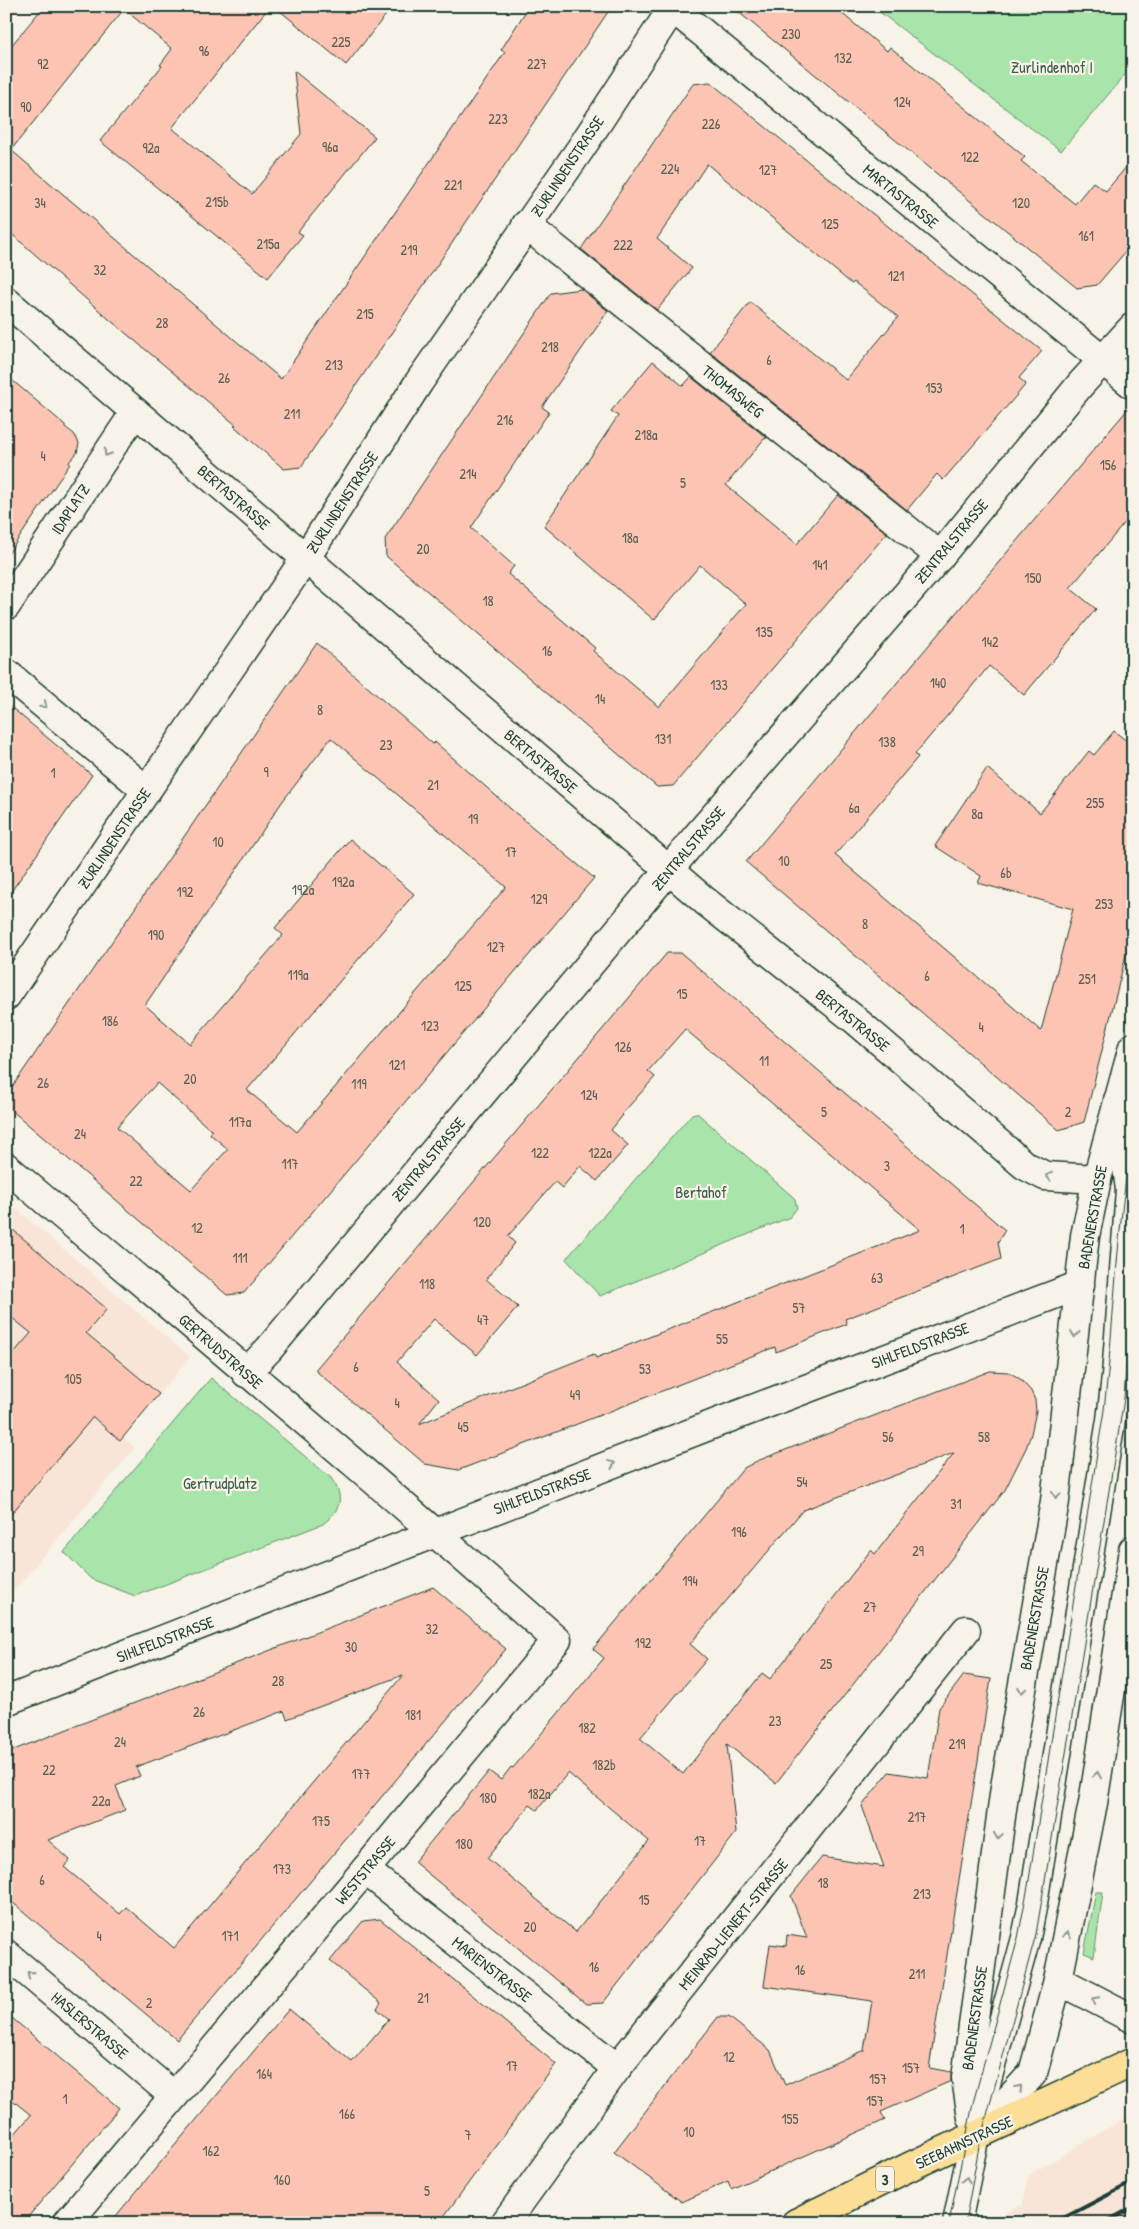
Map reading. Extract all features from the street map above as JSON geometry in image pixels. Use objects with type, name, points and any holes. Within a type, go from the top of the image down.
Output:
[{"type":"main road","name":"SEEBAHNSTRASSE","points":[[796,2223],[1133,2062]]},
{"type":"street","name":"ZURLINDENSTRASSE","points":[[6,996],[305,559],[419,382],[581,148],[672,7]]},
{"type":"street","name":"MARTASTRASSE","points":[[672,7],[1133,386]]},
{"type":"street","name":"THOMASWEG","points":[[526,225],[940,556]]},
{"type":"street","name":"BERTASTRASSE","points":[[6,301],[669,870],[854,1019],[1024,1165],[1045,1176],[1070,1179],[1097,1179]]},
{"type":"street","name":"ZENTRALSTRASSE","points":[[246,1373],[275,1341],[669,870],[940,556],[1103,360],[1133,327]]},
{"type":"street","name":"IDAPLATZ","points":[[6,606],[134,412]]},
{"type":"street","points":[[6,673],[146,790]]},
{"type":"street","name":"BADENERSTRASSE","points":[[975,2137],[966,2078],[1005,1787],[1055,1501],[1069,1393],[1085,1236],[1097,1179],[1133,1047]]},
{"type":"street","name":"BADENERSTRASSE","points":[[957,2223],[984,2091],[1026,1938],[1033,1903],[1111,1420],[1131,1188],[1118,1100]]},
{"type":"street","name":"GERTRUDSTRASSE","points":[[6,1167],[246,1373],[437,1533]]},
{"type":"street","name":"SIHLFELDSTRASSE","points":[[6,1701],[724,1420],[1080,1285]]},
{"type":"street","name":"WESTSTRASSE","points":[[67,2223],[558,1640],[437,1533]]},
{"type":"street","name":"BADENERSTRASSE","points":[[975,2137],[1033,2072],[1058,1980],[1093,1803],[1133,1550]]},
{"type":"street","name":"MEINRAD-LIENERT-STRASSE","points":[[505,2223],[618,2068],[966,1630]]},
{"type":"street","name":"MARIENSTRASSE","points":[[366,1870],[618,2068]]},
{"type":"street","name":"HASLERSTRASSE","points":[[6,1954],[174,2096]]},
{"type":"street","points":[[1058,1980],[1133,2019]]},
{"type":"shaded area","points":[[6,1200],[190,1357],[123,1437],[135,1448],[6,1600]]},
{"type":"shaded area","points":[[1133,2113],[1133,2223],[988,2223],[1019,2205],[1022,2207],[1029,2175]]},
{"type":"green space","name":"Zurlindenhof I","points":[[880,6],[1133,6],[1133,65],[1061,151],[877,10]]},
{"type":"green space","name":"Bertahof","points":[[695,1113],[792,1196],[795,1199],[797,1208],[790,1217],[600,1296],[566,1259],[692,1114]]},
{"type":"green space","name":"Gertrudplatz","points":[[211,1378],[331,1478],[339,1497],[339,1503],[334,1514],[323,1524],[135,1596],[91,1579],[64,1552]]},
{"type":"green space","points":[[1096,1892],[1103,1892],[1094,1957],[1084,1953]]},
{"type":"building","points":[[44,6],[270,6],[172,128],[252,194],[301,134],[294,71],[375,137],[298,232],[303,235],[268,278],[100,141],[162,66],[160,65],[172,49],[124,9],[11,150],[281,379],[505,52],[501,50],[529,6],[612,6],[301,467],[284,469],[234,426],[236,425],[110,320],[6,229],[6,52]]},
{"type":"building","points":[[274,6],[393,6],[346,65]]},
{"type":"building","points":[[731,6],[833,6],[887,51],[890,47],[1025,157],[1021,161],[1075,204],[1093,182],[1106,191],[1133,159],[1133,243],[1097,285],[1077,288]]},
{"type":"building","points":[[710,82],[1042,351],[1019,378],[1026,384],[1016,396],[943,480],[937,474],[907,510],[710,352],[750,302],[846,380],[898,317],[854,282],[852,284],[707,164],[657,239],[692,268],[657,310],[581,249],[693,84]]},
{"type":"building","points":[[581,289],[608,311],[542,407],[549,412],[471,528],[514,566],[508,574],[595,648],[593,651],[659,707],[746,604],[700,565],[654,620],[544,526],[618,416],[611,411],[653,361],[683,386],[691,377],[767,438],[764,439],[726,485],[797,544],[838,495],[887,533],[673,786],[657,787],[386,556],[385,539],[551,293]]},
{"type":"building","points":[[6,375],[65,425],[74,434],[79,443],[77,453],[69,462],[70,464],[6,557]]},
{"type":"building","points":[[1133,403],[1133,513],[1070,588],[1096,609],[1024,695],[989,666],[915,754],[918,757],[835,855],[1041,1031],[1073,909],[978,883],[981,876],[935,846],[987,768],[1040,813],[1089,751],[1094,755],[1114,731],[1133,746],[1133,950],[1127,951],[1084,1122],[1059,1130],[746,862]]},
{"type":"building","points":[[317,643],[433,744],[435,742],[512,810],[594,878],[244,1293],[227,1295],[10,1109],[8,1093]],"holes":[[[331,738],[506,887],[297,1132],[247,1090],[414,894],[350,839],[275,928],[283,935],[190,1044],[145,1005],[282,802]],[[157,1083],[212,1131],[210,1134],[228,1149],[191,1190],[117,1127]]]},
{"type":"building","points":[[6,703],[92,775],[6,899]]},
{"type":"building","points":[[667,953],[681,953],[1005,1230],[998,1242],[1001,1259],[845,1319],[847,1324],[776,1352],[775,1347],[459,1470],[425,1464],[315,1370]],"holes":[[[685,1029],[920,1230],[596,1358],[594,1354],[419,1424],[439,1399],[397,1362],[434,1319],[477,1355],[518,1307],[486,1279],[515,1243],[508,1236],[555,1182],[562,1188],[580,1166],[597,1181],[628,1145],[611,1130],[622,1114],[655,1077],[648,1071]]]},
{"type":"building","points":[[6,1224],[107,1309],[86,1333],[159,1394],[120,1441],[93,1417],[6,1520],[6,1362],[31,1333],[6,1313]]},
{"type":"building","points":[[990,1371],[1009,1372],[1020,1379],[1031,1391],[1035,1400],[1036,1411],[1031,1434],[1005,1490],[776,1783],[727,1744],[736,1833],[603,2003],[586,2004],[414,1862],[489,1771],[501,1780],[511,1767],[513,1768],[604,1658],[593,1649],[744,1468],[757,1461]],"holes":[[[954,1453],[875,1554],[871,1550],[770,1679],[762,1673],[683,1774],[640,1738],[707,1659],[690,1644],[803,1510]],[[568,1773],[649,1841],[576,1932],[487,1858],[530,1805],[537,1810]]]},
{"type":"building","points":[[433,1587],[506,1649],[177,2040],[6,1897],[6,1753]],"holes":[[[403,1675],[174,1948],[126,1907],[120,1914],[64,1867],[70,1860],[48,1840],[125,1810],[116,1786],[140,1776],[136,1767],[284,1711],[287,1719]]]},
{"type":"building","points":[[964,1675],[991,1679],[929,2068],[951,2072],[951,2081],[881,2112],[885,2120],[731,2189],[728,2181],[682,2202],[614,2152],[718,2017],[729,2017],[770,2050],[785,2085],[864,2050],[872,2001],[764,1986],[770,1944],[786,1946],[787,1935],[807,1938],[791,1896],[822,1857],[884,1867],[862,1806],[889,1772],[928,1778],[939,1708]]},
{"type":"building","points":[[380,1919],[556,2064],[439,2223],[110,2223],[289,2009],[352,2062],[389,2019],[377,2009],[381,2003],[330,1961],[363,1921]]},
{"type":"building","points":[[6,2013],[119,2108],[23,2223],[6,2223],[6,2144],[31,2115],[6,2095]]},
{"type":"tram line","points":[[949,2223],[973,2103],[1018,1938],[1028,1886],[1104,1410],[1119,1238],[1133,1134]]},
{"type":"tram line","points":[[965,2223],[980,2141],[1036,1934],[1124,1399],[1133,1264]]},
{"type":"railway","points":[[1054,2223],[1133,2182]]},
{"type":"railway","points":[[1104,2223],[1133,2207]]}]
